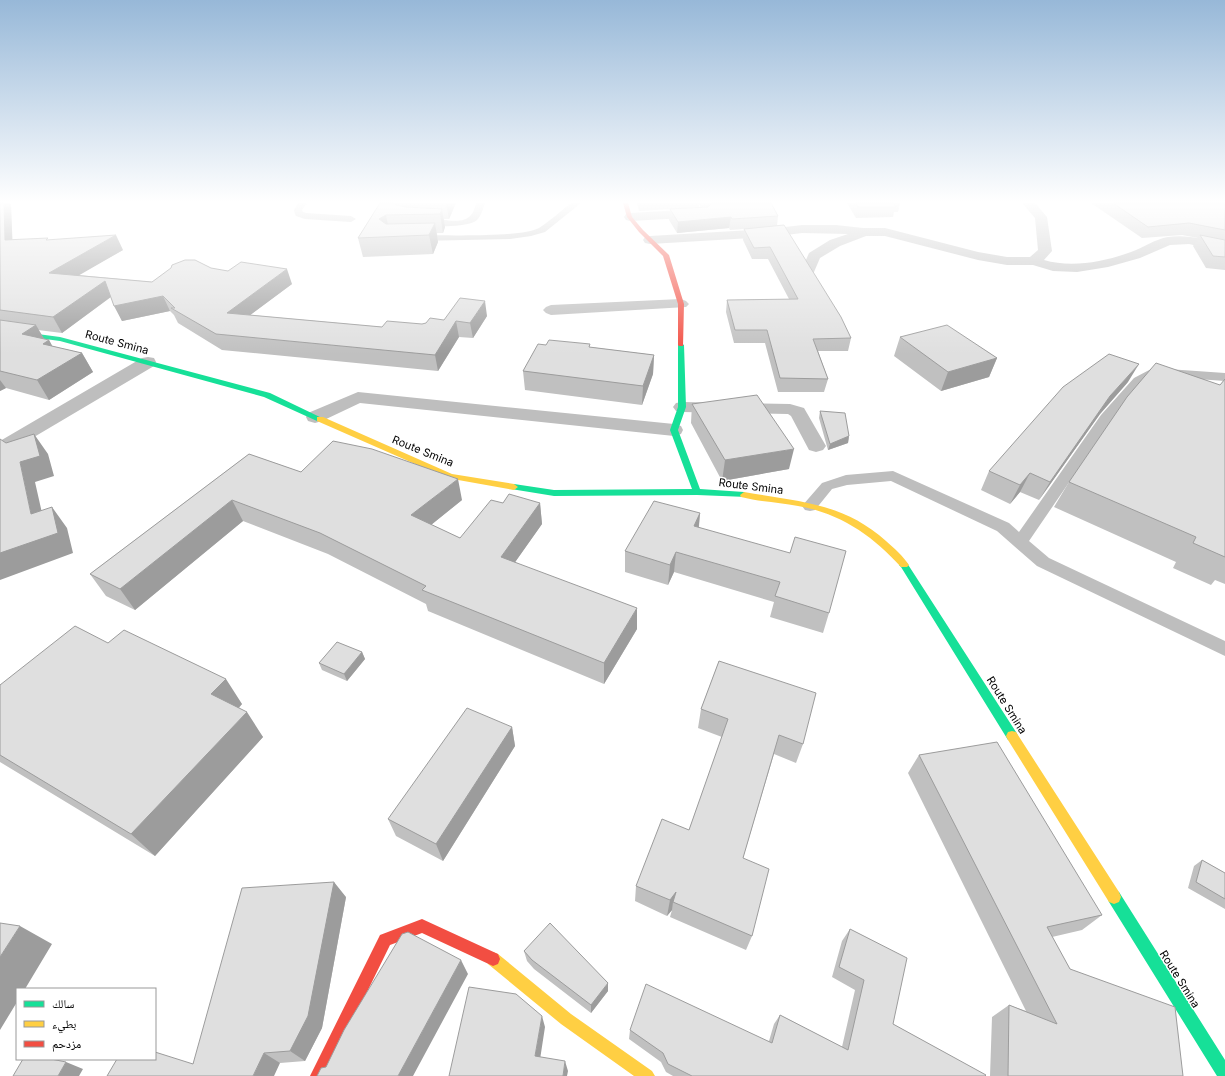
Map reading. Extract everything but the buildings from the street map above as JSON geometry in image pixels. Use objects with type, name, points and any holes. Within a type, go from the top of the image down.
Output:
[{"type":"street","points":[[664,253],[666,255],[681,304],[682,407],[674,430],[697,492]]},
{"type":"street","points":[[810,268],[814,256],[819,253]]},
{"type":"street","points":[[967,253],[1000,260],[1034,260],[1053,267],[1077,268],[1108,263],[1139,253]]},
{"type":"street","points":[[1034,260],[1042,253]]},
{"type":"street","points":[[551,310],[681,304]]},
{"type":"street","name":"Route Smina","points":[[0,331],[60,339],[267,395],[450,476],[554,493],[697,492],[744,495],[810,506],[830,511],[864,528],[889,547],[908,570],[1225,1074]]},
{"type":"street","points":[[0,449],[148,362]]},
{"type":"street","points":[[315,417],[358,398],[674,430]]},
{"type":"street","points":[[682,407],[790,409],[798,412],[816,446]]},
{"type":"street","points":[[318,1076],[385,940],[422,926],[491,958],[566,1019],[647,1076]]},
{"type":"lane","points":[[1020,542],[1106,418],[1138,381],[1154,372],[1225,377]]},
{"type":"lane","points":[[810,506],[827,486],[846,480],[893,476],[1003,527],[1043,562],[1225,649]]},
{"type":"traffic: fast","points":[[0,331],[60,339],[267,395],[320,419]]},
{"type":"traffic: fast","points":[[681,345],[682,407],[674,430],[697,492]]},
{"type":"traffic: fast","points":[[514,487],[554,493],[697,492],[744,495]]},
{"type":"traffic: fast","points":[[904,565],[1012,736]]},
{"type":"traffic: fast","points":[[1114,897],[1225,1074]]},
{"type":"traffic: slow","points":[[320,419],[450,476],[514,487]]},
{"type":"traffic: slow","points":[[744,495],[809,505],[841,515],[861,526],[879,540],[904,565]]},
{"type":"traffic: slow","points":[[1012,736],[1114,897]]},
{"type":"traffic: slow","points":[[493,959],[566,1019],[647,1076]]},
{"type":"traffic: jam","points":[[664,253],[666,255],[681,304],[681,345]]},
{"type":"traffic: jam","points":[[318,1076],[385,940],[422,926],[493,959]]}]
